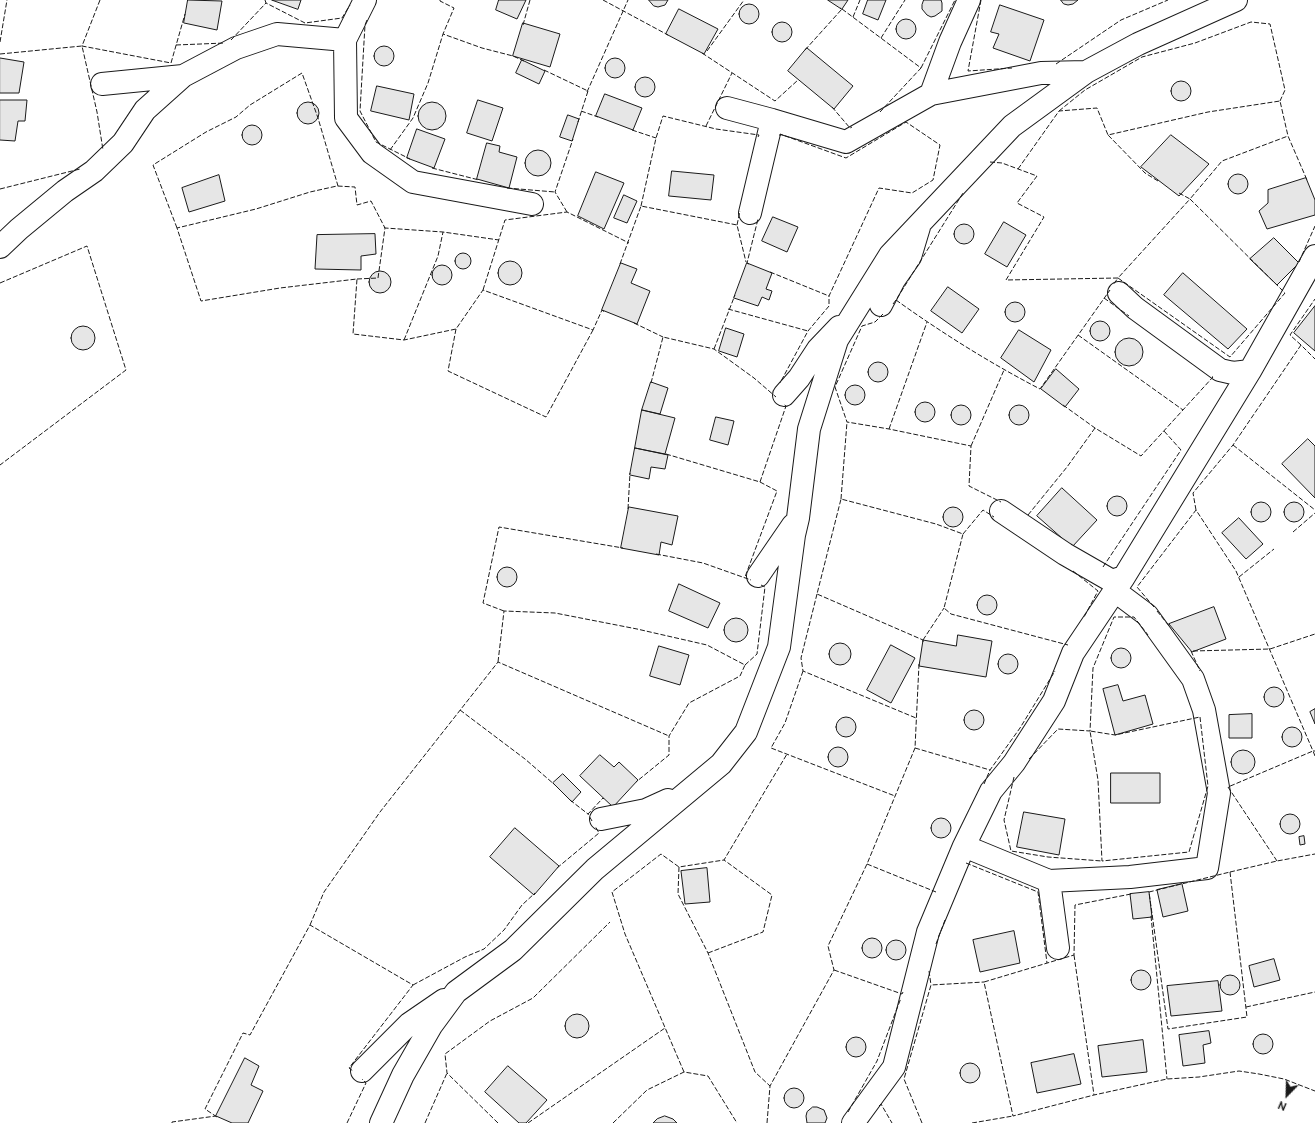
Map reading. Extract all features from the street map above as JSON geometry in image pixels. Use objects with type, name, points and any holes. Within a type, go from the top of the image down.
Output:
[{"type":"street","points":[[365,0],[345,40],[346,118],[372,153],[413,182],[532,204]]},
{"type":"street","points":[[931,94],[950,42],[969,0]]},
{"type":"street","points":[[362,1071],[409,1024],[513,950],[595,869],[721,764],[746,732],[779,647],[794,535],[798,518],[809,428],[838,340],[871,304],[890,255],[1012,126],[1086,72],[1138,44],[1236,0]]},
{"type":"street","points":[[0,247],[64,191],[94,171],[123,142],[145,110],[183,76],[236,48],[277,34],[345,40]]},
{"type":"street","points":[[727,108],[846,142],[931,94],[1042,73],[1086,72]]},
{"type":"street","points":[[102,84],[183,76]]},
{"type":"street","points":[[750,213],[772,120]]},
{"type":"street","points":[[853,1123],[894,1068],[928,932],[964,846],[991,791],[1014,763],[1054,702],[1073,653],[1120,584],[1250,371],[1315,256]]},
{"type":"street","points":[[1119,293],[1135,308],[1220,370],[1233,373],[1250,371]]},
{"type":"street","points":[[784,395],[800,378],[818,349],[871,304]]},
{"type":"street","points":[[964,846],[1049,881],[1130,877],[1208,868],[1219,793],[1202,704],[1193,679],[1147,615],[1120,584],[1064,554],[1001,511]]},
{"type":"street","points":[[758,576],[798,518]]},
{"type":"street","points":[[601,819],[646,810],[687,792]]},
{"type":"street","points":[[1049,881],[1058,948]]},
{"type":"street","points":[[381,1123],[403,1075],[431,1026],[456,992]]},
{"type":"building","points":[[188,0],[222,1],[217,30],[184,23]]},
{"type":"building","points":[[272,0],[301,0],[298,9]]},
{"type":"building","points":[[499,0],[526,0],[517,19],[496,10]]},
{"type":"building","points":[[649,0],[668,0],[665,5],[658,7],[654,6]]},
{"type":"building","points":[[828,0],[848,0],[842,9]]},
{"type":"building","points":[[868,0],[886,0],[878,20],[863,14]]},
{"type":"building","points":[[924,0],[941,0],[942,11],[935,16],[931,17],[927,15],[922,9]]},
{"type":"building","points":[[1061,0],[1078,0],[1073,4],[1068,5],[1064,4]]},
{"type":"building","points":[[745,4],[753,4],[759,10],[759,18],[753,24],[745,24],[739,18],[739,10]]},
{"type":"building","points":[[1000,5],[1044,20],[1030,61],[993,48],[999,34],[991,32]]},
{"type":"building","points":[[679,9],[718,29],[704,54],[666,34]]},
{"type":"building","points":[[902,19],[910,19],[916,25],[916,33],[910,39],[902,39],[896,33],[896,25]]},
{"type":"building","points":[[778,22],[786,22],[792,28],[792,36],[786,42],[778,42],[772,36],[772,28]]},
{"type":"building","points":[[523,23],[560,34],[550,67],[513,56]]},
{"type":"building","points":[[380,46],[388,46],[394,52],[394,60],[388,66],[380,66],[374,60],[374,52]]},
{"type":"building","points":[[807,48],[853,86],[834,109],[788,71]]},
{"type":"building","points":[[0,58],[24,62],[19,93],[0,93]]},
{"type":"building","points":[[611,58],[619,58],[625,64],[625,72],[619,78],[611,78],[605,72],[605,64]]},
{"type":"building","points":[[522,60],[545,71],[539,84],[516,73]]},
{"type":"building","points":[[641,77],[649,77],[655,83],[655,91],[649,97],[641,97],[635,91],[635,83]]},
{"type":"building","points":[[1177,81],[1185,81],[1191,87],[1191,95],[1185,101],[1177,101],[1171,95],[1171,87]]},
{"type":"building","points":[[377,86],[414,94],[409,120],[371,111]]},
{"type":"building","points":[[605,94],[642,108],[633,130],[596,116]]},
{"type":"building","points":[[0,100],[27,100],[25,121],[18,121],[15,141],[0,140]]},
{"type":"building","points":[[478,100],[503,108],[492,141],[467,133]]},
{"type":"building","points":[[308,102],[316,105],[319,113],[316,121],[308,124],[300,121],[297,113],[300,105]]},
{"type":"building","points":[[432,102],[442,106],[446,116],[442,126],[432,130],[422,126],[418,116],[422,106]]},
{"type":"building","points":[[568,115],[579,119],[572,141],[560,137]]},
{"type":"building","points":[[252,125],[259,128],[262,135],[259,142],[252,145],[245,142],[242,135],[245,128]]},
{"type":"building","points":[[417,129],[445,139],[434,168],[407,158]]},
{"type":"building","points":[[1171,135],[1209,164],[1179,196],[1141,167]]},
{"type":"building","points":[[487,143],[500,146],[499,152],[517,157],[509,188],[477,179]]},
{"type":"building","points":[[538,150],[547,154],[551,163],[547,172],[538,176],[529,172],[525,163],[529,154]]},
{"type":"building","points":[[672,171],[714,175],[711,200],[669,196]]},
{"type":"building","points":[[596,172],[624,183],[604,229],[578,216]]},
{"type":"building","points":[[1234,174],[1242,174],[1248,180],[1248,188],[1242,194],[1234,194],[1228,188],[1228,180]]},
{"type":"building","points":[[219,175],[225,201],[189,212],[182,188]]},
{"type":"building","points":[[1306,178],[1315,200],[1315,215],[1267,229],[1259,211],[1268,203],[1268,190]]},
{"type":"building","points":[[624,195],[637,201],[627,223],[614,218]]},
{"type":"building","points":[[773,217],[798,227],[787,252],[762,241]]},
{"type":"building","points":[[1004,222],[1026,235],[1007,267],[985,254]]},
{"type":"building","points":[[960,224],[968,224],[974,230],[974,238],[968,244],[960,244],[954,238],[954,230]]},
{"type":"building","points":[[375,234],[376,254],[361,256],[361,270],[315,269],[317,235]]},
{"type":"building","points":[[1274,238],[1299,263],[1277,285],[1250,259]]},
{"type":"building","points":[[463,253],[469,255],[471,261],[469,267],[463,269],[457,267],[455,261],[457,255]]},
{"type":"building","points":[[510,261],[518,265],[522,273],[518,281],[510,285],[502,281],[498,273],[502,265]]},
{"type":"building","points":[[621,263],[637,269],[631,283],[650,291],[637,324],[602,310]]},
{"type":"building","points":[[747,263],[772,273],[766,289],[772,291],[769,300],[762,297],[758,306],[734,298]]},
{"type":"building","points":[[442,265],[449,268],[452,275],[449,282],[442,285],[435,282],[432,275],[435,268]]},
{"type":"building","points":[[380,271],[388,274],[391,282],[388,290],[380,293],[372,290],[369,282],[372,274]]},
{"type":"building","points":[[1183,273],[1247,329],[1228,349],[1164,295]]},
{"type":"building","points":[[948,287],[979,309],[962,333],[931,311]]},
{"type":"building","points":[[1011,302],[1019,302],[1025,308],[1025,316],[1019,322],[1011,322],[1005,316],[1005,308]]},
{"type":"building","points":[[1315,306],[1315,351],[1294,333]]},
{"type":"building","points":[[1096,321],[1104,321],[1110,327],[1110,335],[1104,341],[1096,341],[1090,335],[1090,327]]},
{"type":"building","points":[[83,326],[88,327],[94,333],[94,343],[88,349],[83,350],[78,349],[72,343],[71,338],[72,333],[78,327]]},
{"type":"building","points":[[726,328],[744,334],[737,357],[719,351]]},
{"type":"building","points":[[1019,330],[1051,350],[1034,382],[1001,358]]},
{"type":"building","points":[[1129,338],[1139,342],[1143,352],[1139,362],[1129,366],[1119,362],[1115,352],[1119,342]]},
{"type":"building","points":[[874,362],[882,362],[888,368],[888,376],[882,382],[874,382],[868,376],[868,368]]},
{"type":"building","points":[[1056,369],[1079,389],[1065,407],[1041,389]]},
{"type":"building","points":[[651,382],[668,388],[660,414],[642,410]]},
{"type":"building","points":[[851,385],[859,385],[865,391],[865,399],[859,405],[851,405],[845,399],[845,391]]},
{"type":"building","points":[[921,402],[929,402],[935,408],[935,416],[929,422],[921,422],[915,416],[915,408]]},
{"type":"building","points":[[957,405],[965,405],[971,411],[971,419],[965,425],[957,425],[951,419],[951,411]]},
{"type":"building","points":[[1015,405],[1023,405],[1029,411],[1029,419],[1023,425],[1015,425],[1009,419],[1009,411]]},
{"type":"building","points":[[642,410],[675,418],[665,454],[635,448]]},
{"type":"building","points":[[716,417],[734,421],[728,445],[710,440]]},
{"type":"building","points":[[1308,439],[1315,446],[1315,498],[1282,464]]},
{"type":"building","points":[[635,448],[668,455],[665,469],[651,467],[649,479],[630,475]]},
{"type":"building","points":[[1062,488],[1097,520],[1072,547],[1037,516]]},
{"type":"building","points":[[1113,496],[1121,496],[1127,502],[1127,510],[1121,516],[1113,516],[1107,510],[1107,502]]},
{"type":"building","points":[[1257,502],[1265,502],[1271,508],[1271,516],[1265,522],[1257,522],[1251,516],[1251,508]]},
{"type":"building","points":[[1290,502],[1298,502],[1304,508],[1304,516],[1298,522],[1290,522],[1284,516],[1284,508]]},
{"type":"building","points":[[629,507],[678,516],[672,545],[661,542],[659,555],[621,548]]},
{"type":"building","points":[[949,507],[957,507],[963,513],[963,521],[957,527],[949,527],[943,521],[943,513]]},
{"type":"building","points":[[1239,518],[1263,544],[1246,559],[1222,533]]},
{"type":"building","points":[[503,567],[511,567],[517,573],[517,581],[511,587],[503,587],[497,581],[497,573]]},
{"type":"building","points":[[679,584],[720,603],[708,628],[669,611]]},
{"type":"building","points":[[983,595],[991,595],[997,601],[997,609],[991,615],[983,615],[977,609],[977,601]]},
{"type":"building","points":[[1214,607],[1226,639],[1192,652],[1169,624]]},
{"type":"building","points":[[736,618],[745,621],[748,630],[745,639],[736,642],[727,639],[724,630],[727,621]]},
{"type":"building","points":[[958,635],[992,641],[986,677],[919,666],[923,640],[956,646]]},
{"type":"building","points":[[840,643],[848,646],[851,654],[848,662],[840,665],[832,662],[829,654],[832,646]]},
{"type":"building","points":[[891,645],[915,658],[891,703],[867,690]]},
{"type":"building","points":[[659,646],[689,655],[680,685],[650,676]]},
{"type":"building","points":[[1117,648],[1125,648],[1131,654],[1131,662],[1125,668],[1117,668],[1111,662],[1111,654]]},
{"type":"building","points":[[1004,654],[1012,654],[1018,660],[1018,668],[1012,674],[1004,674],[998,668],[998,660]]},
{"type":"building","points":[[1118,685],[1123,701],[1145,695],[1153,724],[1115,735],[1103,689]]},
{"type":"building","points":[[1270,687],[1278,687],[1284,693],[1284,701],[1278,707],[1270,707],[1264,701],[1264,693]]},
{"type":"building","points":[[1315,709],[1315,724],[1310,712]]},
{"type":"building","points":[[970,710],[978,710],[984,716],[984,724],[978,730],[970,730],[964,724],[964,716]]},
{"type":"building","points":[[1252,714],[1252,738],[1229,738],[1229,715]]},
{"type":"building","points":[[842,717],[850,717],[856,723],[856,731],[850,737],[842,737],[836,731],[836,723]]},
{"type":"building","points":[[1288,727],[1296,727],[1302,733],[1302,741],[1296,747],[1288,747],[1282,741],[1282,733]]},
{"type":"building","points":[[834,747],[842,747],[848,753],[848,761],[842,767],[834,767],[828,761],[828,753]]},
{"type":"building","points":[[1243,750],[1252,753],[1255,762],[1252,771],[1243,774],[1234,771],[1231,762],[1234,753]]},
{"type":"building","points":[[600,755],[614,767],[619,762],[638,780],[613,807],[580,776]]},
{"type":"building","points":[[1111,773],[1160,773],[1160,803],[1111,803]]},
{"type":"building","points":[[563,774],[581,792],[572,802],[553,783]]},
{"type":"building","points":[[1024,812],[1065,819],[1059,855],[1017,847]]},
{"type":"building","points":[[1286,814],[1294,814],[1300,820],[1300,828],[1294,834],[1286,834],[1280,828],[1280,820]]},
{"type":"building","points":[[937,818],[945,818],[951,824],[951,832],[945,838],[937,838],[931,832],[931,824]]},
{"type":"building","points":[[515,828],[559,866],[534,895],[490,857]]},
{"type":"building","points":[[1304,836],[1305,844],[1300,845],[1299,837]]},
{"type":"building","points":[[707,868],[710,902],[685,904],[681,871]]},
{"type":"building","points":[[1182,884],[1188,911],[1163,917],[1157,890]]},
{"type":"building","points":[[1149,892],[1152,917],[1133,919],[1130,894]]},
{"type":"building","points":[[1014,931],[1020,963],[980,972],[973,940]]},
{"type":"building","points":[[868,938],[876,938],[882,944],[882,952],[876,958],[868,958],[862,952],[862,944]]},
{"type":"building","points":[[892,940],[900,940],[906,946],[906,954],[900,960],[892,960],[886,954],[886,946]]},
{"type":"building","points":[[1274,959],[1280,980],[1254,987],[1249,966]]},
{"type":"building","points":[[1137,970],[1145,970],[1151,976],[1151,984],[1145,990],[1137,990],[1131,984],[1131,976]]},
{"type":"building","points":[[1226,975],[1234,975],[1240,981],[1240,989],[1234,995],[1226,995],[1220,989],[1220,981]]},
{"type":"building","points":[[1218,981],[1222,1011],[1171,1016],[1167,986]]},
{"type":"building","points":[[577,1014],[586,1017],[589,1026],[586,1035],[577,1038],[568,1035],[565,1026],[568,1017]]},
{"type":"building","points":[[1209,1031],[1211,1043],[1203,1045],[1205,1063],[1183,1066],[1179,1035]]},
{"type":"building","points":[[1259,1034],[1267,1034],[1273,1040],[1273,1048],[1267,1054],[1259,1054],[1253,1048],[1253,1040]]},
{"type":"building","points":[[852,1037],[860,1037],[866,1043],[866,1051],[860,1057],[852,1057],[846,1051],[846,1043]]},
{"type":"building","points":[[1143,1040],[1147,1072],[1102,1077],[1098,1046]]},
{"type":"building","points":[[1074,1054],[1081,1084],[1037,1093],[1031,1063]]},
{"type":"building","points":[[245,1058],[259,1066],[251,1085],[263,1091],[248,1123],[232,1123],[216,1116]]},
{"type":"building","points":[[966,1063],[974,1063],[980,1069],[980,1077],[974,1083],[966,1083],[960,1077],[960,1069]]},
{"type":"building","points":[[508,1066],[547,1100],[526,1123],[519,1123],[485,1092]]},
{"type":"building","points":[[790,1088],[798,1088],[804,1094],[804,1102],[798,1108],[790,1108],[784,1102],[784,1094]]},
{"type":"building","points":[[813,1107],[824,1110],[827,1118],[825,1123],[807,1123],[807,1112]]},
{"type":"building","points":[[665,1116],[673,1119],[677,1123],[653,1123],[657,1119]]},
{"type":"fence","points":[[0,42],[7,0]]},
{"type":"fence","points":[[100,0],[82,46],[171,63],[185,14]]},
{"type":"fence","points":[[265,0],[266,3],[305,23],[342,18],[350,5]]},
{"type":"fence","points":[[440,0],[454,8],[443,34],[482,48],[513,56],[524,61]]},
{"type":"fence","points":[[523,25],[530,0]]},
{"type":"fence","points":[[603,0],[668,35]]},
{"type":"fence","points":[[587,92],[628,0]]},
{"type":"fence","points":[[707,51],[744,0]]},
{"type":"fence","points":[[853,17],[860,0]]},
{"type":"fence","points":[[881,38],[905,0]]},
{"type":"fence","points":[[921,68],[955,0]]},
{"type":"fence","points":[[981,0],[968,71],[1012,68]]},
{"type":"fence","points":[[1056,64],[1121,20],[1168,0]]},
{"type":"fence","points":[[231,40],[266,3]]},
{"type":"fence","points":[[805,50],[842,9],[840,8]]},
{"type":"fence","points":[[842,9],[921,68],[880,112]]},
{"type":"fence","points":[[367,20],[365,25],[360,111],[376,142],[410,159]]},
{"type":"fence","points":[[1059,111],[1085,90],[1142,57],[1195,43],[1251,22],[1270,24],[1285,90],[1280,101]]},
{"type":"fence","points":[[390,150],[413,118],[428,83],[443,34]]},
{"type":"fence","points":[[176,45],[225,43]]},
{"type":"fence","points":[[0,54],[82,46],[97,112],[103,150]]},
{"type":"fence","points":[[702,53],[775,101],[798,80]]},
{"type":"fence","points":[[544,70],[588,91],[578,122]]},
{"type":"fence","points":[[177,228],[153,165],[206,132],[236,117],[250,105],[302,73],[318,118],[338,186]]},
{"type":"fence","points":[[706,126],[732,73]]},
{"type":"fence","points":[[1158,181],[1145,173],[1108,135],[1208,112],[1280,101],[1288,136],[1307,180]]},
{"type":"fence","points":[[832,107],[850,128],[852,127]]},
{"type":"fence","points":[[1018,169],[1059,111],[1097,108],[1108,135]]},
{"type":"fence","points":[[581,111],[598,117]]},
{"type":"fence","points":[[641,206],[656,138],[663,116],[716,129],[759,135],[758,137]]},
{"type":"fence","points":[[780,136],[780,134],[846,158],[906,122],[940,145],[933,180],[912,193],[879,188],[829,296],[829,306],[808,331],[780,383]]},
{"type":"fence","points":[[632,130],[656,138]]},
{"type":"fence","points":[[1179,193],[1190,199],[1222,161],[1288,136]]},
{"type":"fence","points":[[567,212],[555,192],[573,139]]},
{"type":"fence","points":[[990,162],[1002,163],[1037,176],[1017,203],[1044,217],[1006,280],[1118,278],[1113,285]]},
{"type":"fence","points":[[432,168],[479,180]]},
{"type":"fence","points":[[0,189],[80,169]]},
{"type":"fence","points":[[357,279],[378,278],[385,228],[371,201],[357,205],[355,187],[337,186],[310,192],[256,209],[177,228],[201,301],[280,288],[357,279],[353,334],[404,340],[456,329],[483,290],[593,330],[602,310],[604,312]]},
{"type":"fence","points":[[507,188],[555,192]]},
{"type":"fence","points":[[893,304],[963,193]]},
{"type":"fence","points":[[1190,199],[1285,293],[1230,357],[1118,278],[1190,199]]},
{"type":"fence","points":[[620,264],[641,206],[737,225],[746,262]]},
{"type":"fence","points":[[737,225],[740,211]]},
{"type":"fence","points":[[483,290],[505,220],[567,212],[629,243]]},
{"type":"fence","points":[[749,264],[747,263],[758,219]]},
{"type":"fence","points":[[1299,262],[1315,226]]},
{"type":"fence","points":[[384,227],[443,232],[499,240]]},
{"type":"fence","points":[[404,340],[438,256],[443,232]]},
{"type":"fence","points":[[0,283],[87,246],[126,370],[0,465]]},
{"type":"fence","points":[[770,272],[829,296]]},
{"type":"fence","points":[[896,300],[966,347],[1040,389],[1110,290]]},
{"type":"fence","points":[[714,349],[735,295]]},
{"type":"fence","points":[[1104,298],[1129,316]]},
{"type":"fence","points":[[1301,345],[1290,335],[1315,299]]},
{"type":"fence","points":[[728,309],[808,331]]},
{"type":"fence","points":[[883,314],[875,322],[862,326],[835,387],[847,422],[971,446],[969,486],[1001,502]]},
{"type":"fence","points":[[889,429],[927,322]]},
{"type":"fence","points":[[634,323],[663,337]]},
{"type":"fence","points":[[456,329],[448,371],[546,417],[593,330]]},
{"type":"fence","points":[[1078,335],[1183,410]]},
{"type":"fence","points":[[651,383],[663,337],[714,349],[754,378],[776,397]]},
{"type":"fence","points":[[1196,510],[1193,493],[1233,445],[1301,345],[1315,359]]},
{"type":"fence","points":[[971,446],[1004,370]]},
{"type":"fence","points":[[1063,405],[1095,428],[1141,456],[1213,377],[1211,376]]},
{"type":"fence","points":[[760,482],[786,406],[783,404]]},
{"type":"fence","points":[[841,499],[847,422]]},
{"type":"fence","points":[[1028,515],[1067,467],[1095,428]]},
{"type":"fence","points":[[1103,567],[1181,450],[1164,431]]},
{"type":"fence","points":[[1233,445],[1315,510]]},
{"type":"fence","points":[[666,454],[760,482],[777,491],[745,577]]},
{"type":"fence","points":[[628,509],[630,473]]},
{"type":"fence","points":[[923,642],[923,640],[817,594],[841,499],[936,524],[963,534],[944,608],[951,614],[1068,645]]},
{"type":"fence","points":[[963,534],[983,510],[994,517]]},
{"type":"fence","points":[[1154,607],[1137,587],[1196,510],[1236,571],[1313,751],[1315,751]]},
{"type":"fence","points":[[1293,532],[1315,513]]},
{"type":"fence","points":[[504,611],[483,603],[499,527],[623,548]]},
{"type":"fence","points":[[1239,577],[1274,549]]},
{"type":"fence","points":[[656,554],[703,563],[751,580]]},
{"type":"fence","points":[[1073,571],[1098,591],[1084,617]]},
{"type":"fence","points":[[745,665],[757,654],[765,587],[761,585]]},
{"type":"fence","points":[[817,594],[801,658],[803,671],[916,718]]},
{"type":"fence","points":[[923,640],[944,608]]},
{"type":"fence","points":[[498,662],[504,611],[555,613],[637,629],[707,645],[745,665],[740,676],[689,703],[669,736],[669,755],[636,782]]},
{"type":"fence","points":[[1157,611],[1170,627]]},
{"type":"fence","points":[[1029,759],[1058,729],[1090,731],[1093,668],[1114,617],[1134,617],[1148,635]]},
{"type":"fence","points":[[1193,651],[1270,649],[1315,634]]},
{"type":"fence","points":[[1191,651],[1200,671]]},
{"type":"fence","points":[[310,925],[324,892],[380,812],[498,662],[669,736]]},
{"type":"fence","points":[[767,1123],[770,1086],[834,970],[828,946],[867,864],[915,748],[919,664]]},
{"type":"fence","points":[[803,671],[785,723],[771,748],[895,796]]},
{"type":"fence","points":[[984,784],[990,770],[1020,728],[1055,671]]},
{"type":"fence","points":[[460,710],[525,759],[555,785]]},
{"type":"fence","points":[[1200,717],[1208,786],[1189,852],[1102,861],[1098,780],[1090,731],[1115,735],[1200,717]]},
{"type":"fence","points":[[915,748],[990,770]]},
{"type":"fence","points":[[1277,861],[1228,787],[1313,751],[1315,756]]},
{"type":"fence","points":[[684,1072],[625,934],[612,892],[661,854],[679,867],[724,860],[787,754]]},
{"type":"fence","points":[[1014,777],[1004,820],[1011,851],[1048,857],[1102,861]]},
{"type":"fence","points":[[592,821],[588,814],[603,798],[604,799]]},
{"type":"fence","points":[[570,800],[588,814]]},
{"type":"fence","points":[[557,868],[599,833],[595,826]]},
{"type":"fence","points":[[1230,872],[1315,854]]},
{"type":"fence","points":[[708,953],[763,932],[772,895],[724,860]]},
{"type":"fence","points":[[966,863],[1038,892],[1047,963]]},
{"type":"fence","points":[[867,864],[936,892]]},
{"type":"fence","points":[[679,867],[678,894],[708,953],[755,1072],[770,1086]]},
{"type":"fence","points":[[1230,872],[1247,1017],[1168,1029],[1149,892],[1230,872]]},
{"type":"fence","points":[[413,985],[465,957],[484,949],[504,930],[522,905],[535,893]]},
{"type":"fence","points":[[1131,894],[1075,905],[1074,955],[984,982],[1013,1116],[1094,1095],[1167,1079],[1199,1077],[1239,1071],[1284,1079],[1315,1091]]},
{"type":"fence","points":[[1151,916],[1167,1079]]},
{"type":"fence","points":[[936,944],[945,920]]},
{"type":"fence","points":[[498,1123],[447,1073],[445,1054],[490,1021],[533,998],[610,922]]},
{"type":"fence","points":[[217,1117],[205,1109],[243,1033],[250,1035],[310,925],[413,985],[349,1068],[353,1071]]},
{"type":"fence","points":[[1074,955],[1094,1095]]},
{"type":"fence","points":[[834,970],[902,994],[903,992]]},
{"type":"fence","points":[[929,971],[931,985]]},
{"type":"fence","points":[[922,1123],[904,1079],[931,985],[984,982]]},
{"type":"fence","points":[[1246,1007],[1315,992]]},
{"type":"fence","points":[[848,1112],[877,1061],[901,998]]},
{"type":"fence","points":[[528,1123],[665,1028]]},
{"type":"fence","points":[[613,1123],[647,1090],[684,1072],[708,1076],[737,1123]]},
{"type":"fence","points":[[425,1123],[447,1073]]},
{"type":"fence","points":[[347,1123],[366,1083],[362,1079]]},
{"type":"fence","points":[[879,1106],[881,1104],[892,1123]]},
{"type":"fence","points":[[172,1123],[216,1116]]},
{"type":"fence","points":[[972,1123],[1013,1116]]}]
